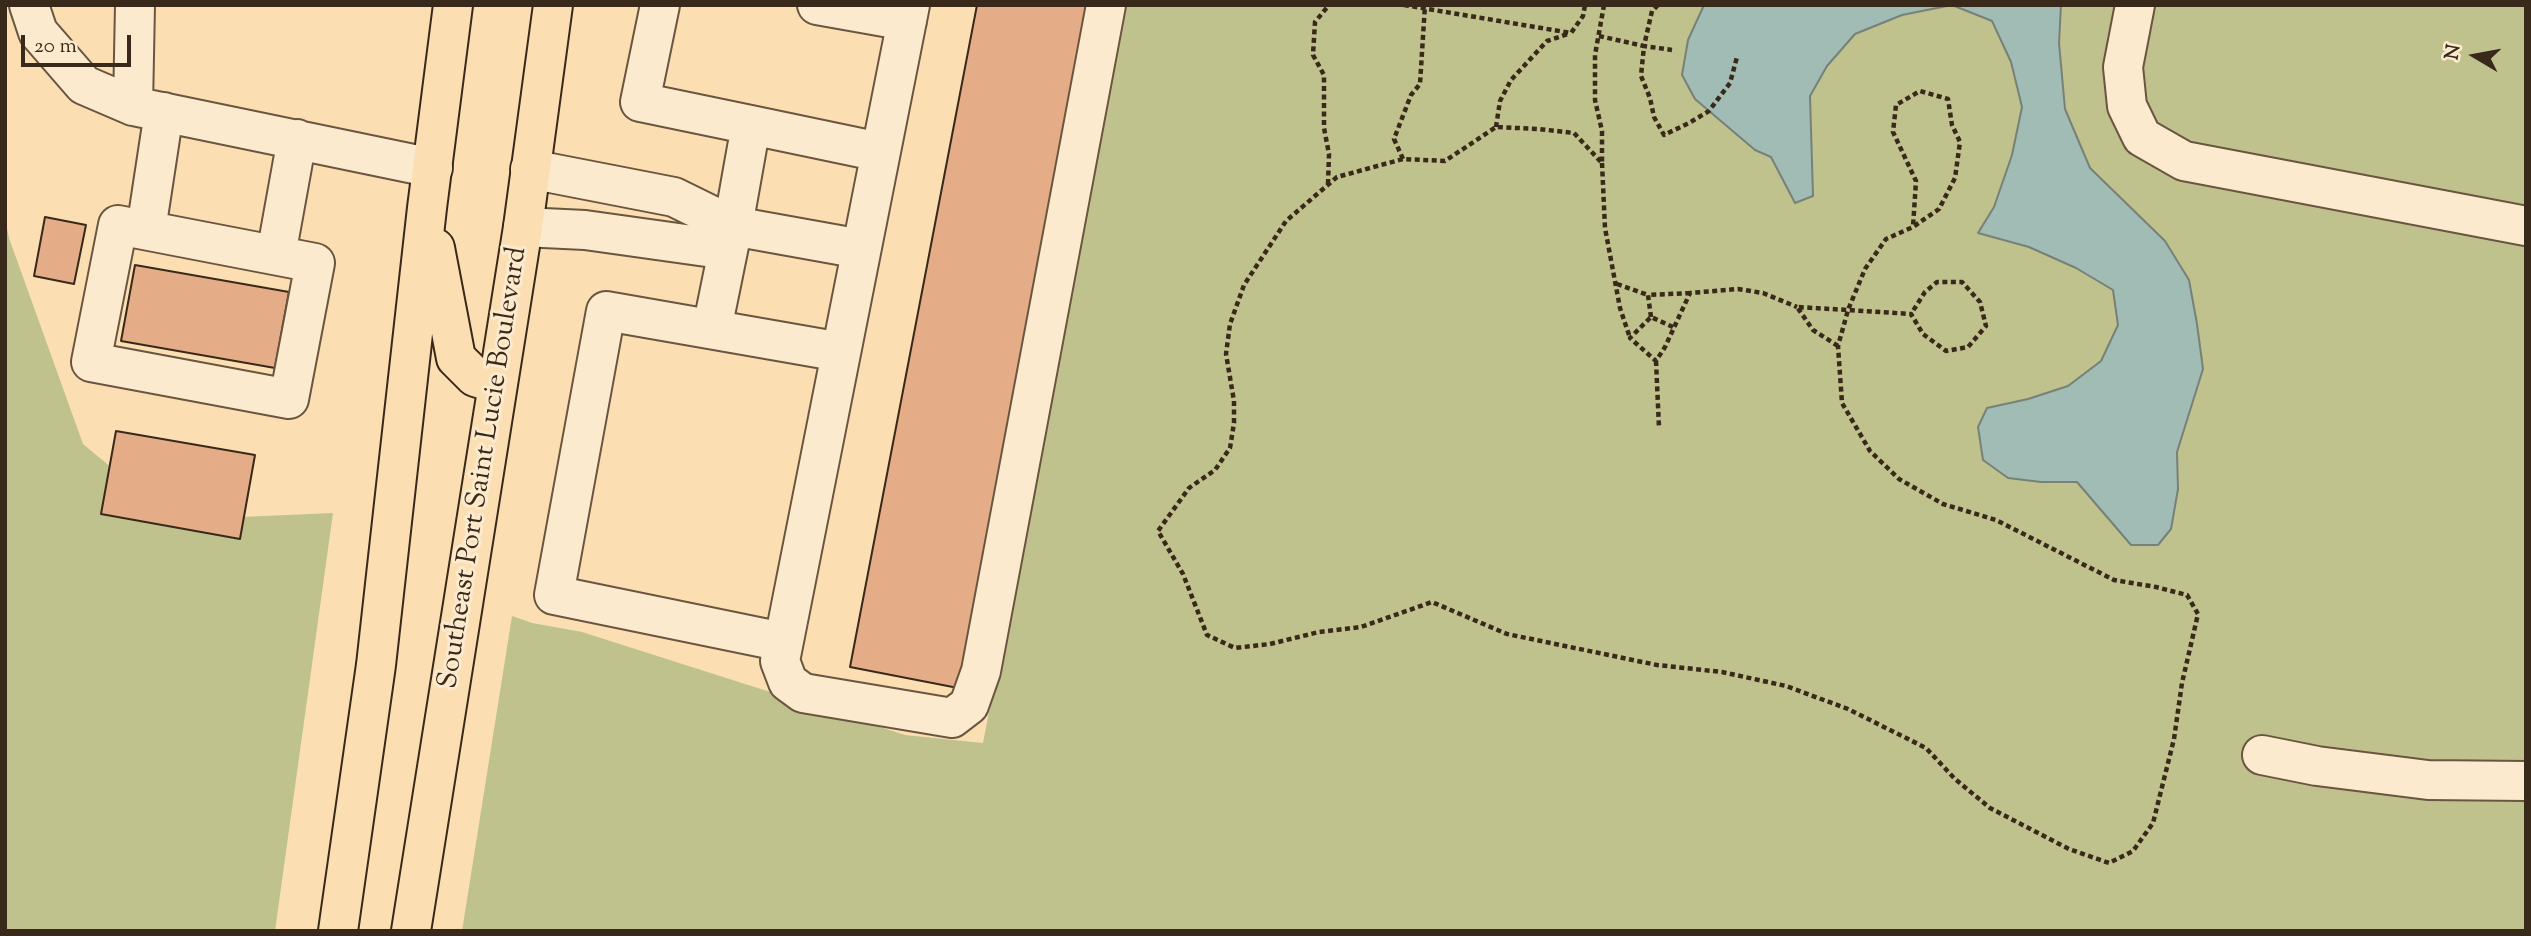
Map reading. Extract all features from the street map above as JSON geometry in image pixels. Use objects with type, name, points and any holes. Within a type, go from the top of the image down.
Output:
[{"type":"main road","points":[[338,931],[376,665],[427,208],[453,5]]},
{"type":"main road","name":"Southeast Port Saint Lucie Boulevard","points":[[411,931],[523,227],[553,5]]},
{"type":"main road","points":[[427,208],[456,358],[474,377],[498,384]]},
{"type":"street","points":[[29,5],[38,32],[84,85],[148,109],[433,168]]},
{"type":"street","points":[[135,5],[148,109],[146,230]]},
{"type":"street","points":[[660,5],[640,102],[880,152]]},
{"type":"street","points":[[817,5],[908,13],[780,661],[788,682],[803,693],[951,718],[969,705],[981,671],[1106,5]]},
{"type":"street","points":[[2135,5],[2123,67],[2127,106],[2141,137],[2184,161],[2526,226]]},
{"type":"street","points":[[712,329],[751,125]]},
{"type":"street","points":[[276,255],[297,139]]},
{"type":"street","points":[[530,169],[674,197],[730,238]]},
{"type":"street","points":[[118,225],[276,255],[316,263],[289,399],[91,362],[118,225]]},
{"type":"street","points":[[523,227],[730,238],[861,249]]},
{"type":"street","points":[[783,642],[554,596],[606,311],[841,352]]},
{"type":"street","points":[[2262,755],[2317,766],[2428,780],[2526,781]]},
{"type":"path","points":[[1328,184],[1324,75],[1313,55],[1315,22],[1329,5]]},
{"type":"path","points":[[1404,5],[1571,33]]},
{"type":"path","points":[[1496,127],[1500,101],[1511,80],[1547,41],[1571,33],[1583,16],[1585,5]]},
{"type":"path","points":[[1604,5],[1595,55],[1595,100],[1602,131],[1605,228],[1620,308],[1630,338],[1656,361]]},
{"type":"path","points":[[1658,5],[1653,11],[1644,46],[1641,76],[1654,117],[1664,135],[1709,111],[1730,83],[1737,57]]},
{"type":"path","points":[[1403,159],[1394,139],[1411,96],[1420,84],[1424,8]]},
{"type":"path","points":[[1599,36],[1672,50]]},
{"type":"path","points":[[1602,163],[1574,133],[1496,127],[1445,161],[1403,159],[1337,177],[1286,221],[1244,285],[1230,324],[1226,354],[1234,401],[1230,448],[1215,470],[1189,488],[1158,531],[1183,574],[1207,635],[1235,648],[1270,644],[1319,632],[1361,626],[1432,602],[1507,634],[1657,665],[1723,672],[1786,685],[1848,709],[1926,748],[1955,779],[1990,808],[2068,849],[2109,863],[2133,851],[2153,823],[2174,739],[2182,683],[2198,614],[2187,595],[2113,580],[1996,520],[1944,505],[1899,480],[1870,451],[1842,403],[1838,346],[1848,310],[1866,269],[1886,239],[1913,227],[1939,209],[1955,178],[1960,142],[1952,125],[1948,99],[1920,91],[1896,105],[1893,132],[1916,181],[1913,227]]},
{"type":"path","points":[[1937,282],[1962,282],[1980,302],[1986,326],[1968,347],[1946,351],[1923,334],[1911,314],[1925,292],[1937,282]]},
{"type":"path","points":[[1617,284],[1648,295],[1738,289],[1763,293],[1797,307],[1911,314]]},
{"type":"path","points":[[1660,428],[1656,361],[1689,293]]},
{"type":"path","points":[[1648,295],[1651,317]]},
{"type":"path","points":[[1797,307],[1813,330],[1838,346]]},
{"type":"path","points":[[1630,338],[1651,317]]},
{"type":"path","points":[[1651,317],[1673,327]]},
{"type":"green space","points":[[1124,5],[2526,5],[2526,931],[462,931],[512,616],[532,623],[582,632],[905,735],[983,743]]},
{"type":"green space","points":[[5,218],[9,238],[83,444],[141,492],[240,517],[333,513],[275,931],[5,931]]},
{"type":"water","points":[[1704,5],[1952,5],[1902,15],[1855,34],[1827,66],[1810,96],[1813,196],[1795,203],[1771,157],[1755,150],[1695,99],[1682,75],[1688,40]]},
{"type":"water","points":[[1952,5],[2061,5],[2059,43],[2065,109],[2090,168],[2165,241],[2189,280],[2203,369],[2177,452],[2178,489],[2171,529],[2158,545],[2131,545],[2077,482],[2008,478],[1983,460],[1978,427],[1987,408],[2068,386],[2101,361],[2118,325],[2113,290],[2076,268],[2029,247],[1978,233],[1994,207],[2012,155],[2022,107],[2011,62],[1992,21]]},
{"type":"building","points":[[977,5],[1089,5],[958,688],[850,667]]},
{"type":"building","points":[[45,217],[86,225],[74,284],[34,276]]},
{"type":"building","points":[[135,265],[289,292],[275,368],[121,341]]},
{"type":"building","points":[[116,431],[255,455],[240,539],[101,514]]}]
